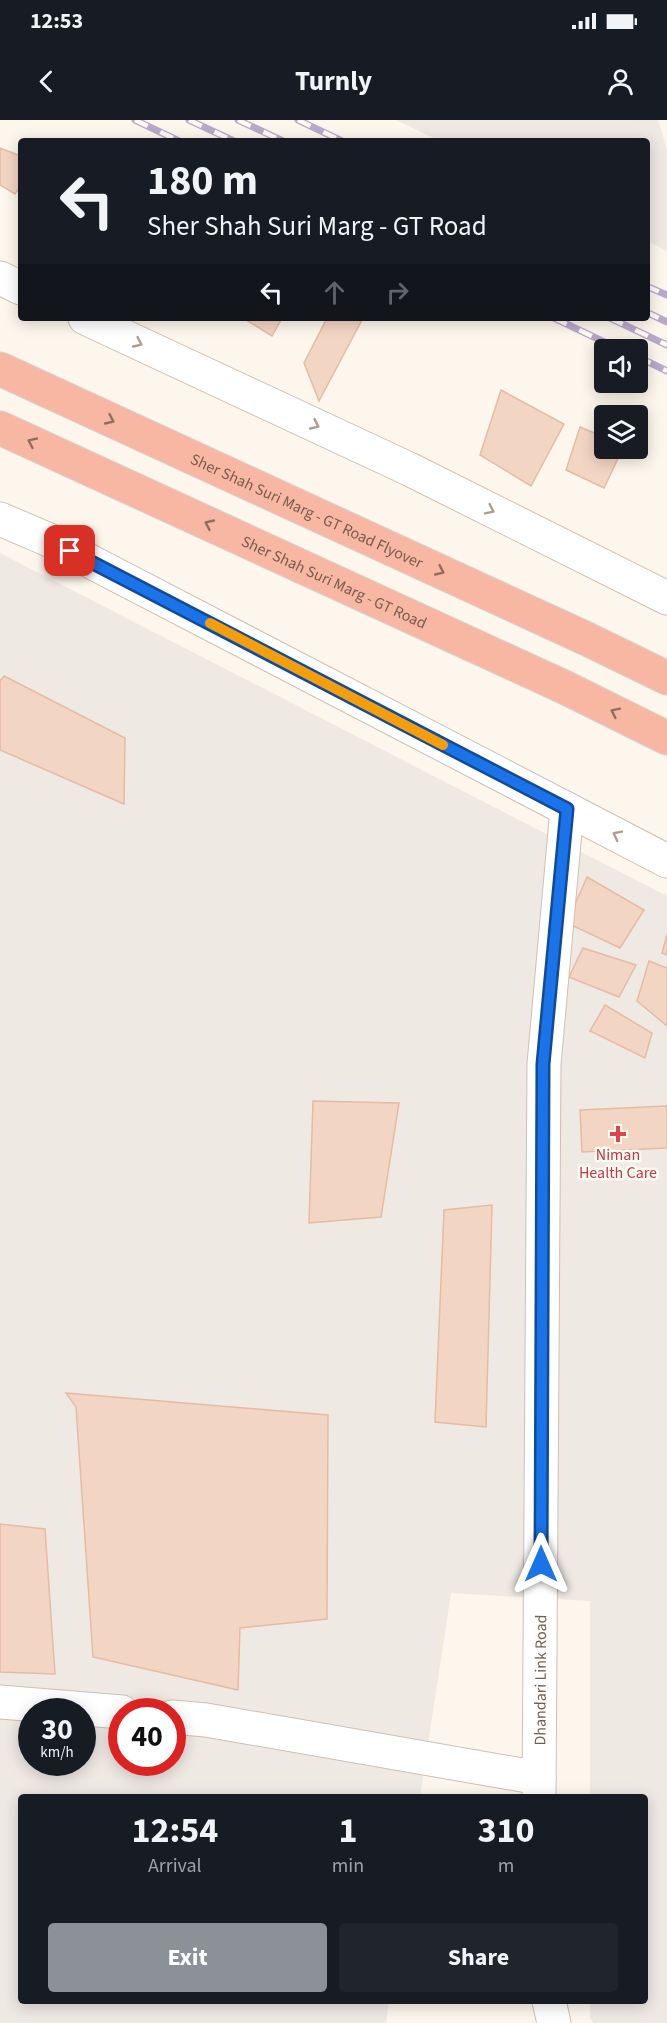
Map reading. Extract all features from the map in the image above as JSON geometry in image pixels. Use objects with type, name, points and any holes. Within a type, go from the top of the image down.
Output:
[{"type":"highway","name":"Sher Shah Suri Marg - GT Road Flyover","points":[[0,369],[612,651]]},
{"type":"highway","name":"Sher Shah Suri Marg - GT Road","points":[[0,428],[564,687],[667,738]]},
{"type":"highway","points":[[612,651],[667,657]]},
{"type":"highway","points":[[612,651],[667,678]]},
{"type":"street","points":[[0,278],[18,287]]},
{"type":"street","points":[[91,321],[409,469],[667,598]]},
{"type":"street","points":[[0,519],[49,540],[667,861]]},
{"type":"street","name":"Dhandari Link Road","points":[[539,1787],[543,1064],[567,809]]},
{"type":"street","points":[[0,1702],[108,1711]]},
{"type":"street","points":[[186,1718],[206,1720],[539,1787]]},
{"type":"street","points":[[550,2004],[554,2023]]},
{"type":"shaded area","points":[[396,120],[658,120],[667,149],[667,251],[650,242],[650,138],[434,138]]},
{"type":"shaded area","points":[[0,553],[667,896],[667,2023],[593,2023],[590,2017],[590,2004],[648,2004],[648,1794],[590,1794],[590,1601],[451,1593],[420,1794],[18,1794],[18,2004],[389,2004],[386,2023],[0,2023]]},
{"type":"building","points":[[0,148],[18,155],[18,190],[15,194],[0,185]]},
{"type":"building","points":[[248,321],[280,321],[272,336]]},
{"type":"building","points":[[325,321],[361,321],[319,401],[304,363]]},
{"type":"building","points":[[501,390],[564,424],[531,486],[480,455]]},
{"type":"building","points":[[580,427],[594,433],[594,459],[618,459],[604,488],[566,470]]},
{"type":"building","points":[[4,676],[125,738],[124,804],[0,750],[0,681]]},
{"type":"building","points":[[587,877],[644,910],[620,948],[567,923]]},
{"type":"building","points":[[667,934],[667,955],[662,953]]},
{"type":"building","points":[[583,948],[636,965],[619,997],[569,977]]},
{"type":"building","points":[[649,961],[667,968],[667,1026],[637,1001]]},
{"type":"building","points":[[605,1005],[652,1033],[645,1058],[590,1031]]},
{"type":"building","points":[[313,1101],[399,1103],[381,1217],[309,1223]]},
{"type":"building","points":[[667,1106],[667,1148],[582,1152],[580,1110]]},
{"type":"building","points":[[492,1205],[486,1427],[435,1422],[444,1210]]},
{"type":"building","points":[[66,1393],[328,1415],[327,1619],[240,1628],[238,1690],[93,1657],[76,1407]]},
{"type":"building","points":[[0,1524],[45,1529],[55,1674],[0,1672]]},
{"type":"railway","points":[[135,120],[173,138]]},
{"type":"railway","points":[[189,120],[228,138]]},
{"type":"railway","points":[[238,120],[277,138]]},
{"type":"railway","points":[[298,120],[336,138]]},
{"type":"railway","points":[[650,288],[667,295]]},
{"type":"railway","points":[[650,314],[667,322]]},
{"type":"railway","points":[[560,321],[598,339]]},
{"type":"railway","points":[[616,321],[667,345]]},
{"type":"railway","points":[[648,362],[667,371]]},
{"type":"slow traffic","points":[[210,623],[443,745]]},
{"type":"place","name":"Niman Health Care","points":[[618,1134]]},
{"type":"route","points":[[70,551],[567,809],[543,1064],[541,1564]]}]
